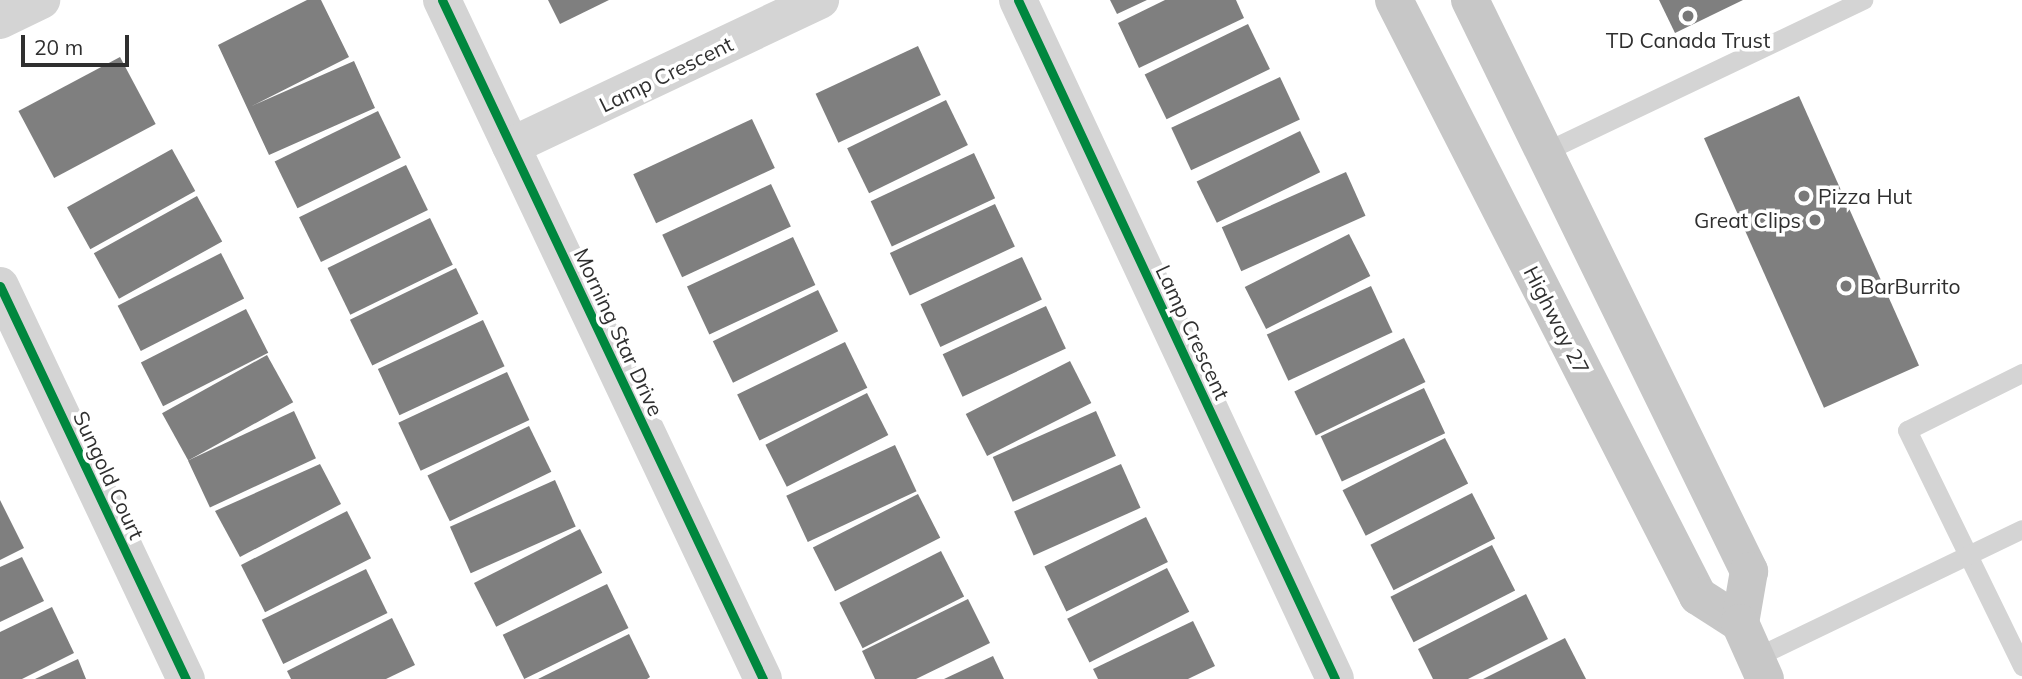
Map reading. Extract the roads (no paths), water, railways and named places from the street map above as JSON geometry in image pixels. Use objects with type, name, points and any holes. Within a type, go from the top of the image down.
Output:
[{"type":"main road","name":"Highway 27","points":[[1394,0],[1698,596],[1740,623]]},
{"type":"main road","points":[[1470,0],[1542,153],[1749,571],[1740,623],[1759,668]]},
{"type":"street","points":[[0,20],[41,0]]},
{"type":"street","name":"Morning Star Drive","points":[[442,0],[763,679]]},
{"type":"street","name":"Lamp Crescent","points":[[511,146],[820,0]]},
{"type":"street","name":"Lamp Crescent","points":[[1018,0],[1335,679]]},
{"type":"street","name":"Sungold Court","points":[[0,286],[186,679]]},
{"type":"lane","points":[[1542,153],[1863,0]]},
{"type":"lane","points":[[2022,373],[1907,430],[2022,666]]},
{"type":"lane","points":[[1759,668],[1969,554],[2022,529]]},
{"type":"place","name":"TD Canada Trust","points":[[1688,16]]},
{"type":"place","name":"Pizza Hut","points":[[1804,196]]},
{"type":"place","name":"Great Clips","points":[[1815,220]]},
{"type":"place","name":"BarBurrito","points":[[1846,286]]}]
